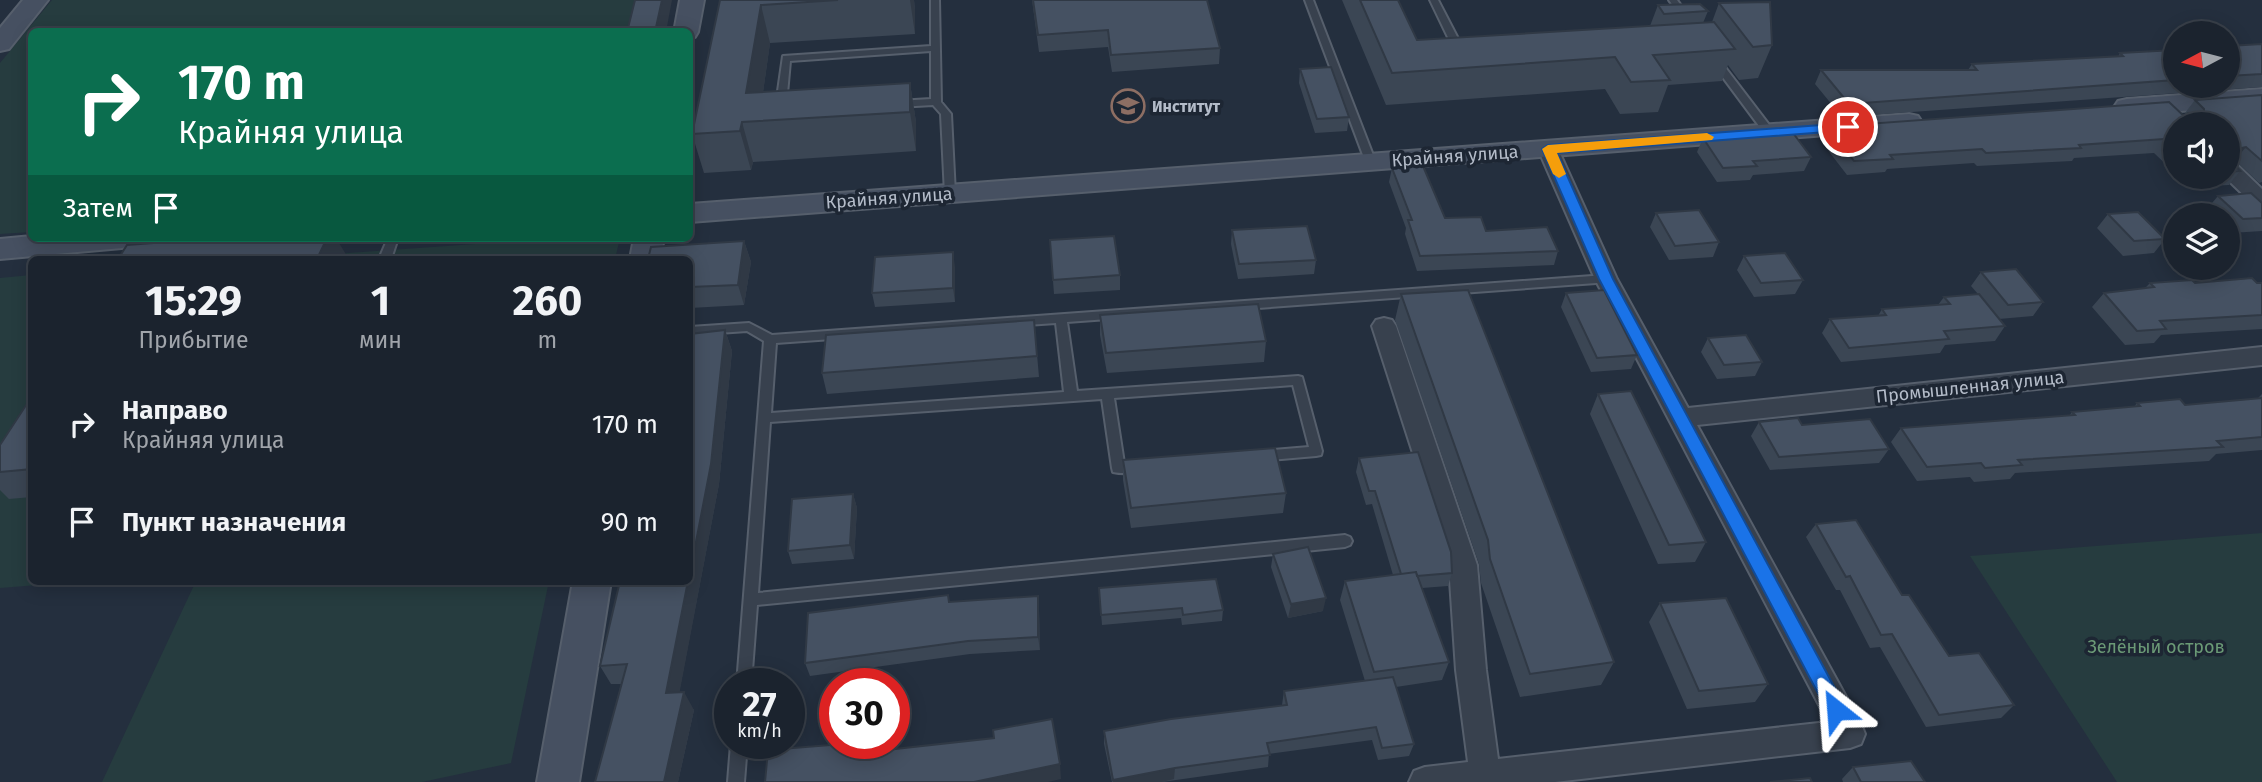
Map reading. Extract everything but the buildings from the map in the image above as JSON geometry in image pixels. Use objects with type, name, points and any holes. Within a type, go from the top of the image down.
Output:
[{"type":"street","points":[[0,44],[36,0]]},
{"type":"street","points":[[687,28],[692,0]]},
{"type":"street","points":[[2108,108],[2262,97]]},
{"type":"street","points":[[2162,104],[2170,112]]},
{"type":"street","name":"Крайняя улица","points":[[693,213],[1932,121]]},
{"type":"street","points":[[1425,782],[1850,734],[1678,418],[1606,279],[1548,149]]},
{"type":"street","points":[[2240,180],[2262,201]]},
{"type":"street","points":[[0,249],[78,242]]},
{"type":"street","points":[[1384,326],[1462,565],[1471,670],[1485,775]]},
{"type":"street","name":"Промышленная улица","points":[[1678,418],[2262,356]]},
{"type":"street","points":[[558,782],[591,585]]},
{"type":"lane","points":[[935,0],[936,102],[946,114],[950,194]]},
{"type":"lane","points":[[1309,0],[1371,163]]},
{"type":"lane","points":[[1434,0],[1465,62]]},
{"type":"lane","points":[[1673,0],[1693,29]]},
{"type":"lane","points":[[1706,47],[1769,132]]},
{"type":"lane","points":[[793,110],[780,110],[786,58],[935,48]]},
{"type":"lane","points":[[884,105],[936,102]]},
{"type":"lane","points":[[693,331],[749,327],[771,339],[1606,279]]},
{"type":"lane","points":[[1061,317],[1071,396]]},
{"type":"lane","points":[[745,668],[771,339]]},
{"type":"lane","points":[[764,418],[1298,380],[1316,451],[1250,457]]},
{"type":"lane","points":[[1107,394],[1118,468],[1158,465]]},
{"type":"lane","points":[[750,600],[1345,541]]},
{"type":"lane","points":[[736,782],[738,759]]},
{"type":"green space","points":[[52,0],[639,0],[632,28],[29,28]]},
{"type":"green space","points":[[28,29],[28,232],[0,234],[0,63]]},
{"type":"green space","points":[[504,242],[619,242],[616,256],[306,256]]},
{"type":"green space","points":[[28,275],[28,585],[38,585],[0,588],[0,278]]},
{"type":"green space","name":"Зелёный остров","points":[[2262,533],[2262,782],[2117,782],[1970,556]]},
{"type":"green space","points":[[194,585],[548,585],[511,763],[422,782],[102,782]]},
{"type":"slow traffic","points":[[1559,174],[1548,149],[1707,137]]},
{"type":"place","name":"Институт","points":[[1128,106]]},
{"type":"route","points":[[1836,710],[1606,279],[1548,149],[1848,127]]}]
